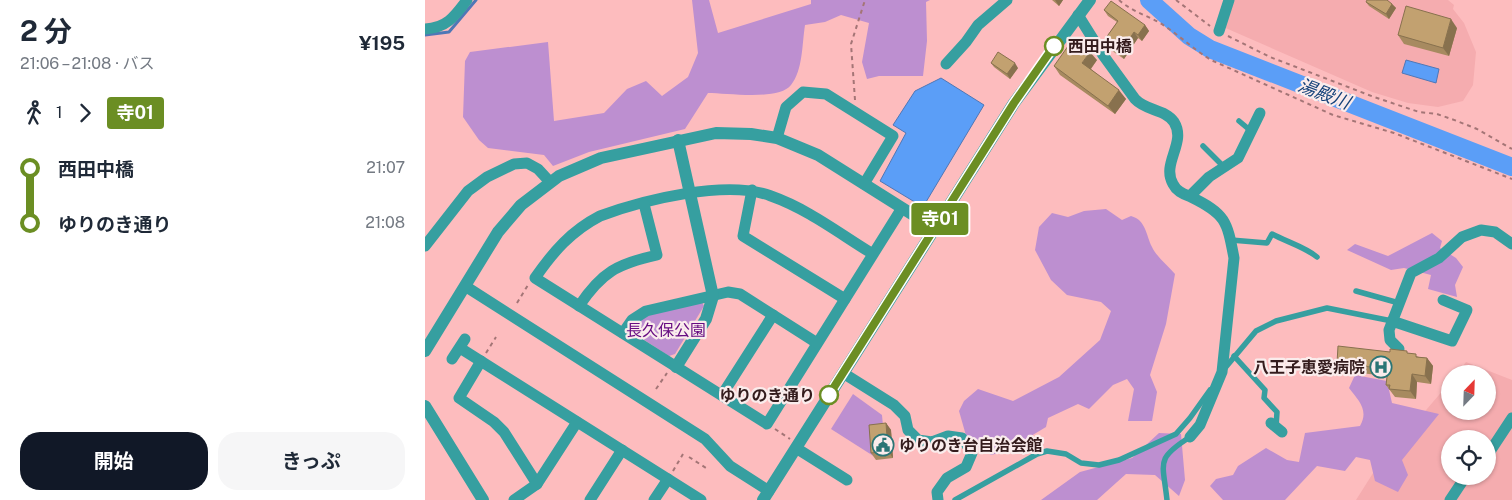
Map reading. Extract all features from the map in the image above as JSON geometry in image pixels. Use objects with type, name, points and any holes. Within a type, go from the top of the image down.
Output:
[{"type":"street","points":[[425,29],[443,26],[452,20],[467,0]]},
{"type":"street","points":[[946,64],[978,25],[1007,0]]},
{"type":"street","points":[[465,286],[705,438],[730,466],[766,496],[1014,103],[1090,0]]},
{"type":"street","points":[[1219,31],[1229,0]]},
{"type":"street","points":[[1078,15],[1103,55],[1135,99],[1141,105],[1168,116],[1175,123],[1179,137],[1170,164],[1169,174],[1177,190],[1212,207],[1221,215],[1231,240],[1234,258],[1222,372],[1200,425],[1190,437]]},
{"type":"street","points":[[777,138],[786,107],[803,92],[826,94],[893,136],[865,184]]},
{"type":"street","points":[[1190,196],[1209,177],[1238,158],[1260,113]]},
{"type":"street","points":[[425,352],[465,286],[521,205],[550,182],[572,169],[601,158],[678,140],[727,132],[777,138],[818,155],[934,228]]},
{"type":"street","points":[[674,365],[706,319],[713,296],[678,140]]},
{"type":"street","points":[[425,246],[468,191],[487,177],[514,164],[527,163],[538,169],[550,182]]},
{"type":"street","points":[[873,254],[799,208],[770,195],[752,190],[730,188],[644,204],[615,211],[587,222],[557,247],[535,278],[767,424],[902,208]]},
{"type":"street","points":[[752,190],[743,236],[845,299]]},
{"type":"street","points":[[579,306],[591,288],[607,272],[629,262],[657,255],[644,204]]},
{"type":"street","points":[[1399,349],[1390,340],[1389,330],[1411,273],[1439,258],[1462,237],[1481,230],[1495,232],[1511,240]]},
{"type":"street","points":[[623,333],[632,320],[646,310],[728,292],[740,294],[817,343]]},
{"type":"street","points":[[1392,321],[1452,341],[1467,310],[1443,300]]},
{"type":"street","points":[[722,396],[773,315]]},
{"type":"street","points":[[452,359],[462,343],[481,361],[701,500]]},
{"type":"street","points":[[481,361],[459,398],[494,422],[504,432],[537,484]]},
{"type":"street","points":[[843,373],[894,406],[905,416],[908,430],[918,440],[932,442],[948,436],[962,438],[972,453],[966,467],[947,478],[937,492],[938,500]]},
{"type":"street","points":[[425,406],[483,500]]},
{"type":"street","points":[[1496,442],[1512,418]]},
{"type":"street","points":[[514,500],[537,484],[577,422]]},
{"type":"street","points":[[797,446],[839,479]]},
{"type":"street","points":[[590,500],[622,450]]},
{"type":"street","points":[[655,500],[668,479]]},
{"type":"street","points":[[1450,500],[1460,485]]},
{"type":"lane","points":[[1239,121],[1251,132]]},
{"type":"lane","points":[[1203,146],[1224,167]]},
{"type":"lane","points":[[1231,240],[1267,243],[1273,234],[1296,246],[1307,248],[1317,257]]},
{"type":"lane","points":[[1356,291],[1399,303]]},
{"type":"lane","points":[[955,500],[1037,454],[1047,451],[1065,454],[1081,463],[1099,465],[1119,460],[1176,434],[1190,418],[1234,356],[1256,331],[1276,321],[1327,308],[1392,321]]},
{"type":"lane","points":[[1234,356],[1265,390],[1264,398],[1277,412],[1277,427]]},
{"type":"lane","points":[[1167,500],[1163,460],[1171,449],[1190,437]]},
{"type":"path","points":[[855,112],[851,44],[865,0]]},
{"type":"path","points":[[1119,0],[1125,6],[1160,24],[1195,51],[1211,60],[1333,115],[1394,133],[1512,179]]},
{"type":"path","points":[[1178,1],[1219,31],[1270,57],[1374,97],[1419,112],[1437,114],[1457,121],[1477,129],[1500,145],[1512,150]]},
{"type":"path","points":[[517,302],[522,296]]},
{"type":"path","points":[[481,361],[496,337]]},
{"type":"path","points":[[656,390],[674,365]]},
{"type":"path","points":[[767,424],[797,446]]},
{"type":"path","points":[[668,479],[683,454]]},
{"type":"path","points":[[689,457],[706,468]]},
{"type":"shaded area","points":[[1230,0],[1448,0],[1454,5],[1453,9],[1464,23],[1476,52],[1473,85],[1463,101],[1438,107],[1408,103],[1372,92],[1221,26]]},
{"type":"shaded area","points":[[1496,374],[1512,380],[1512,500],[1356,500],[1375,470],[1441,393],[1441,420],[1496,420]]},
{"type":"green space","points":[[692,0],[709,0],[718,33],[811,4],[811,0],[930,0],[926,2],[927,41],[923,76],[879,76],[867,79],[862,62],[869,23],[841,15],[825,22],[805,25],[798,72],[791,85],[785,90],[764,95],[708,93],[685,129],[589,152],[553,166],[544,155],[488,148],[479,140],[463,117],[465,61],[470,52],[548,42],[554,121],[604,113],[627,89],[646,81],[662,96],[688,77],[698,53]]},
{"type":"green space","points":[[1106,209],[1122,220],[1131,216],[1140,221],[1154,250],[1175,274],[1166,324],[1150,375],[1157,392],[1152,421],[1128,421],[1134,389],[1127,379],[1113,385],[1089,409],[1078,404],[1048,418],[1046,427],[1006,451],[991,455],[967,439],[959,411],[964,401],[978,389],[1013,401],[1059,377],[1100,340],[1111,311],[1101,302],[1067,295],[1051,280],[1035,250],[1039,227],[1052,213],[1068,217],[1084,211]]},
{"type":"green space","points":[[1432,233],[1442,241],[1440,248],[1456,258],[1463,267],[1455,285],[1457,297],[1428,289],[1431,275],[1404,268],[1391,270],[1347,250],[1355,244],[1388,256]]},
{"type":"green space","name":"長久保公園","points":[[702,302],[704,306],[675,354],[669,356],[632,332],[635,323],[648,314]]},
{"type":"green space","points":[[1355,375],[1387,381],[1392,403],[1439,414],[1402,460],[1408,475],[1398,492],[1375,481],[1370,460],[1356,457],[1345,471],[1317,466],[1285,500],[1223,500],[1210,486],[1216,479],[1233,475],[1238,466],[1266,448],[1287,460],[1299,462],[1305,433],[1360,426],[1363,420],[1362,406],[1349,388]]},
{"type":"green space","points":[[853,394],[882,415],[883,426],[875,457],[831,429]]},
{"type":"green space","points":[[1159,433],[1181,434],[1185,480],[1179,496],[1155,475],[1126,474],[1097,500],[1041,500],[1080,472],[1132,458]]},
{"type":"water","points":[[1406,60],[1439,69],[1436,83],[1402,73]]},
{"type":"water","points":[[941,78],[984,105],[923,207],[880,181],[906,133],[893,125],[915,91]]},
{"type":"building","points":[[1367,0],[1387,0],[1392,4],[1386,14],[1366,2]]},
{"type":"building","points":[[1111,1],[1145,25],[1138,35],[1134,32],[1120,53],[1103,42],[1118,21],[1104,10]]},
{"type":"building","points":[[1406,6],[1451,19],[1443,48],[1398,35]]},
{"type":"building","points":[[1073,39],[1090,52],[1082,63],[1119,90],[1108,106],[1054,66]]},
{"type":"building","points":[[998,52],[1015,63],[1007,74],[991,63]]},
{"type":"building","points":[[1338,346],[1390,352],[1390,349],[1416,354],[1416,357],[1427,358],[1425,376],[1412,374],[1410,391],[1389,389],[1390,385],[1386,385],[1388,369],[1337,363]]},
{"type":"building","points":[[886,423],[888,451],[871,453],[869,425]]},
{"type":"waterway","points":[[425,35],[449,32],[476,0]]},
{"type":"waterway","name":"湯殿川","points":[[1149,0],[1189,36],[1210,49],[1512,167]]},
{"type":"bus line","name":"寺01","points":[[829,395],[1014,103],[1054,46]]},
{"type":"place","name":"西田中橋","points":[[1054,46]]},
{"type":"place","name":"八王子恵愛病院","points":[[1381,367]]},
{"type":"place","name":"ゆりのき通り","points":[[829,395]]},
{"type":"place","name":"ゆりのき台自治会館","points":[[883,445]]}]
